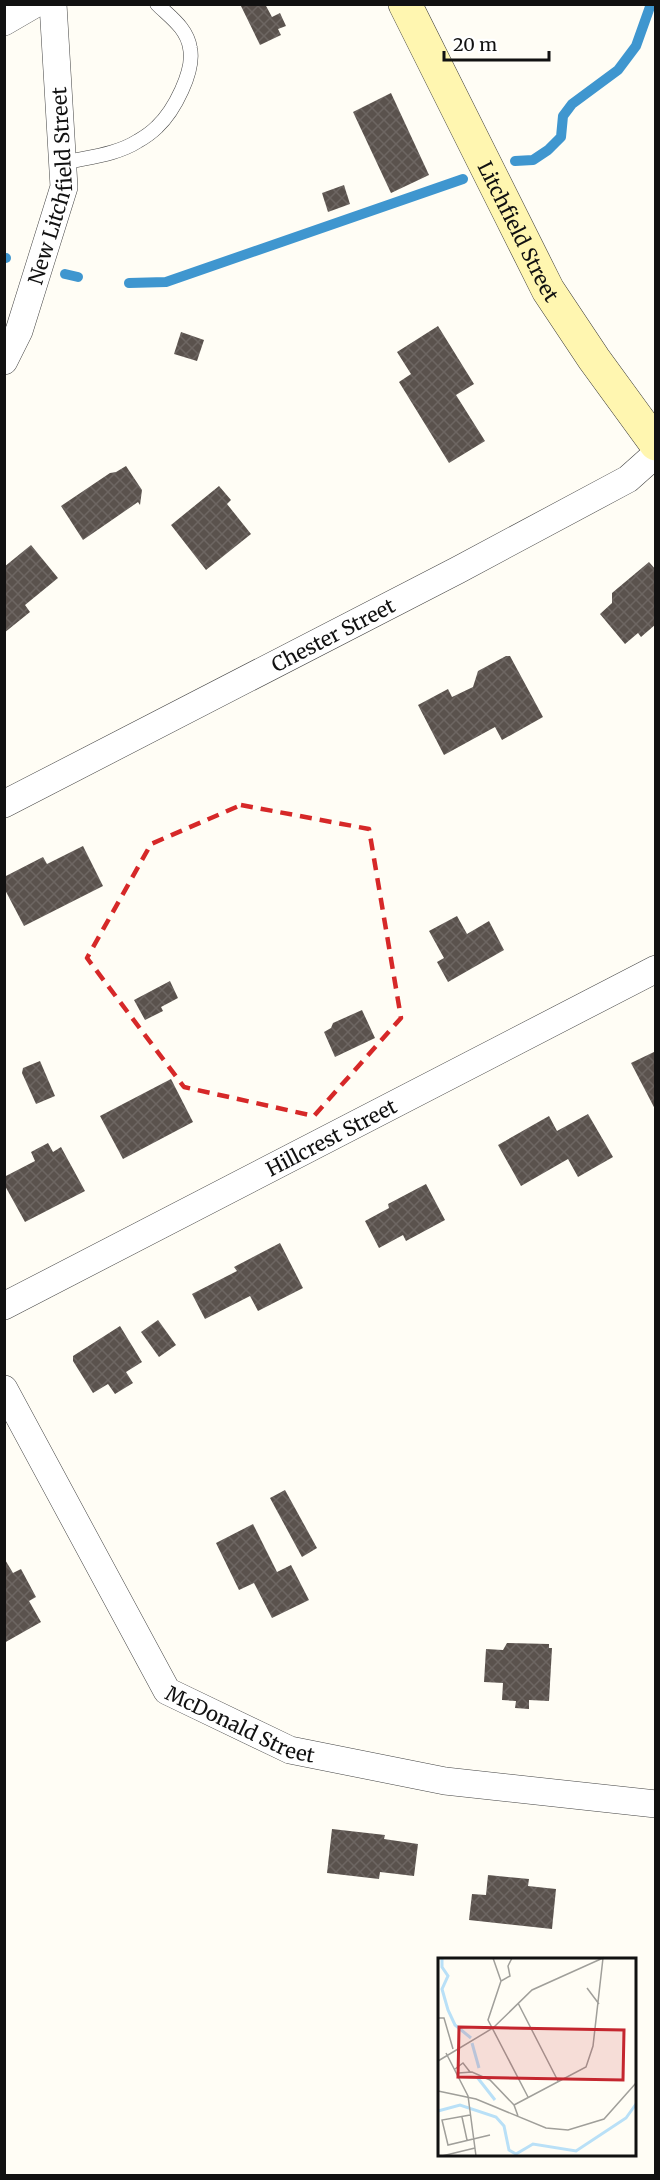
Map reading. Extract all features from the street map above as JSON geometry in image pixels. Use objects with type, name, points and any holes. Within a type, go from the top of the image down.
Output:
[{"type":"street","points":[[4,22],[35,4]]},
{"type":"street","name":"New Litchfield Street","points":[[4,361],[19,331],[64,187],[53,4]]},
{"type":"street","name":"Litchfield Street","points":[[405,4],[548,290],[656,444]]},
{"type":"street","name":"Chester Street","points":[[4,804],[478,560],[628,479],[656,454]]},
{"type":"street","name":"Hillcrest Street","points":[[4,1306],[656,969]]},
{"type":"street","name":"McDonald Street","points":[[4,1389],[167,1691],[290,1750],[445,1780],[656,1804]]},
{"type":"lane","points":[[63,163],[115,152],[138,141],[157,128],[179,98],[189,67],[190,48],[181,26],[157,4]]},
{"type":"highlighted area","points":[[241,805],[369,829],[401,1018],[314,1116],[184,1087],[87,958],[151,844]]},
{"type":"building","points":[[240,4],[265,4],[272,17],[280,13],[286,26],[278,29],[281,35],[260,45]]},
{"type":"building","points":[[391,93],[429,175],[391,193],[353,112]]},
{"type":"building","points":[[344,185],[350,204],[328,212],[322,193]]},
{"type":"building","points":[[438,326],[474,384],[456,395],[485,441],[449,463],[399,382],[411,374],[397,352]]},
{"type":"building","points":[[181,332],[204,340],[197,361],[174,354]]},
{"type":"building","points":[[126,466],[142,490],[140,505],[138,502],[83,540],[61,506],[110,473]]},
{"type":"building","points":[[219,486],[231,500],[227,504],[251,534],[206,570],[171,525]]},
{"type":"building","points":[[31,545],[58,578],[25,605],[30,612],[4,633],[4,567]]},
{"type":"building","points":[[649,562],[656,570],[656,624],[641,637],[638,633],[625,644],[600,614],[612,603],[612,593]]},
{"type":"building","points":[[510,656],[543,717],[502,740],[495,727],[444,755],[418,705],[448,689],[452,697],[473,687],[478,671]]},
{"type":"building","points":[[83,846],[103,886],[24,926],[4,888],[4,877],[43,857],[47,864]]},
{"type":"building","points":[[457,916],[467,934],[489,921],[504,950],[448,982],[437,962],[444,958],[429,931]]},
{"type":"building","points":[[170,981],[178,998],[161,1007],[163,1011],[145,1020],[134,1000]]},
{"type":"building","points":[[362,1010],[375,1038],[335,1057],[324,1032],[331,1028],[333,1023]]},
{"type":"building","points":[[656,1051],[656,1111],[631,1063]]},
{"type":"building","points":[[40,1061],[55,1096],[36,1104],[22,1073],[23,1068]]},
{"type":"building","points":[[171,1079],[193,1122],[123,1159],[100,1116]]},
{"type":"building","points":[[588,1114],[613,1157],[578,1177],[568,1159],[521,1186],[498,1145],[549,1116],[557,1131]]},
{"type":"building","points":[[48,1143],[53,1152],[61,1147],[85,1191],[25,1222],[4,1184],[4,1177],[35,1161],[31,1152]]},
{"type":"building","points":[[426,1184],[445,1220],[406,1241],[403,1235],[379,1248],[365,1221],[389,1208],[388,1204]]},
{"type":"building","points":[[280,1243],[303,1288],[258,1311],[250,1296],[205,1319],[192,1294],[237,1271],[234,1267]]},
{"type":"building","points":[[158,1320],[176,1345],[159,1357],[141,1332]]},
{"type":"building","points":[[120,1326],[142,1362],[126,1372],[133,1383],[115,1394],[108,1384],[93,1393],[73,1361],[73,1356]]},
{"type":"building","points":[[285,1490],[317,1548],[302,1557],[270,1498]]},
{"type":"building","points":[[253,1524],[277,1572],[291,1565],[309,1600],[272,1618],[254,1583],[239,1590],[216,1543]]},
{"type":"building","points":[[4,1558],[13,1573],[21,1569],[36,1597],[29,1601],[41,1622],[4,1643]]},
{"type":"building","points":[[507,1643],[549,1644],[549,1648],[552,1648],[549,1701],[529,1700],[529,1709],[515,1708],[516,1701],[502,1700],[503,1683],[484,1682],[486,1649],[503,1650]]},
{"type":"building","points":[[332,1829],[385,1835],[384,1839],[418,1844],[414,1876],[380,1872],[379,1879],[327,1873]]},
{"type":"building","points":[[488,1875],[529,1879],[528,1886],[556,1889],[552,1929],[469,1920],[472,1894],[486,1895]]},
{"type":"waterway","points":[[515,161],[533,160],[561,137],[563,116],[572,104],[618,70],[636,46],[651,4]]},
{"type":"waterway","points":[[129,283],[166,282],[463,179]]},
{"type":"waterway","points":[[65,274],[78,277]]}]
